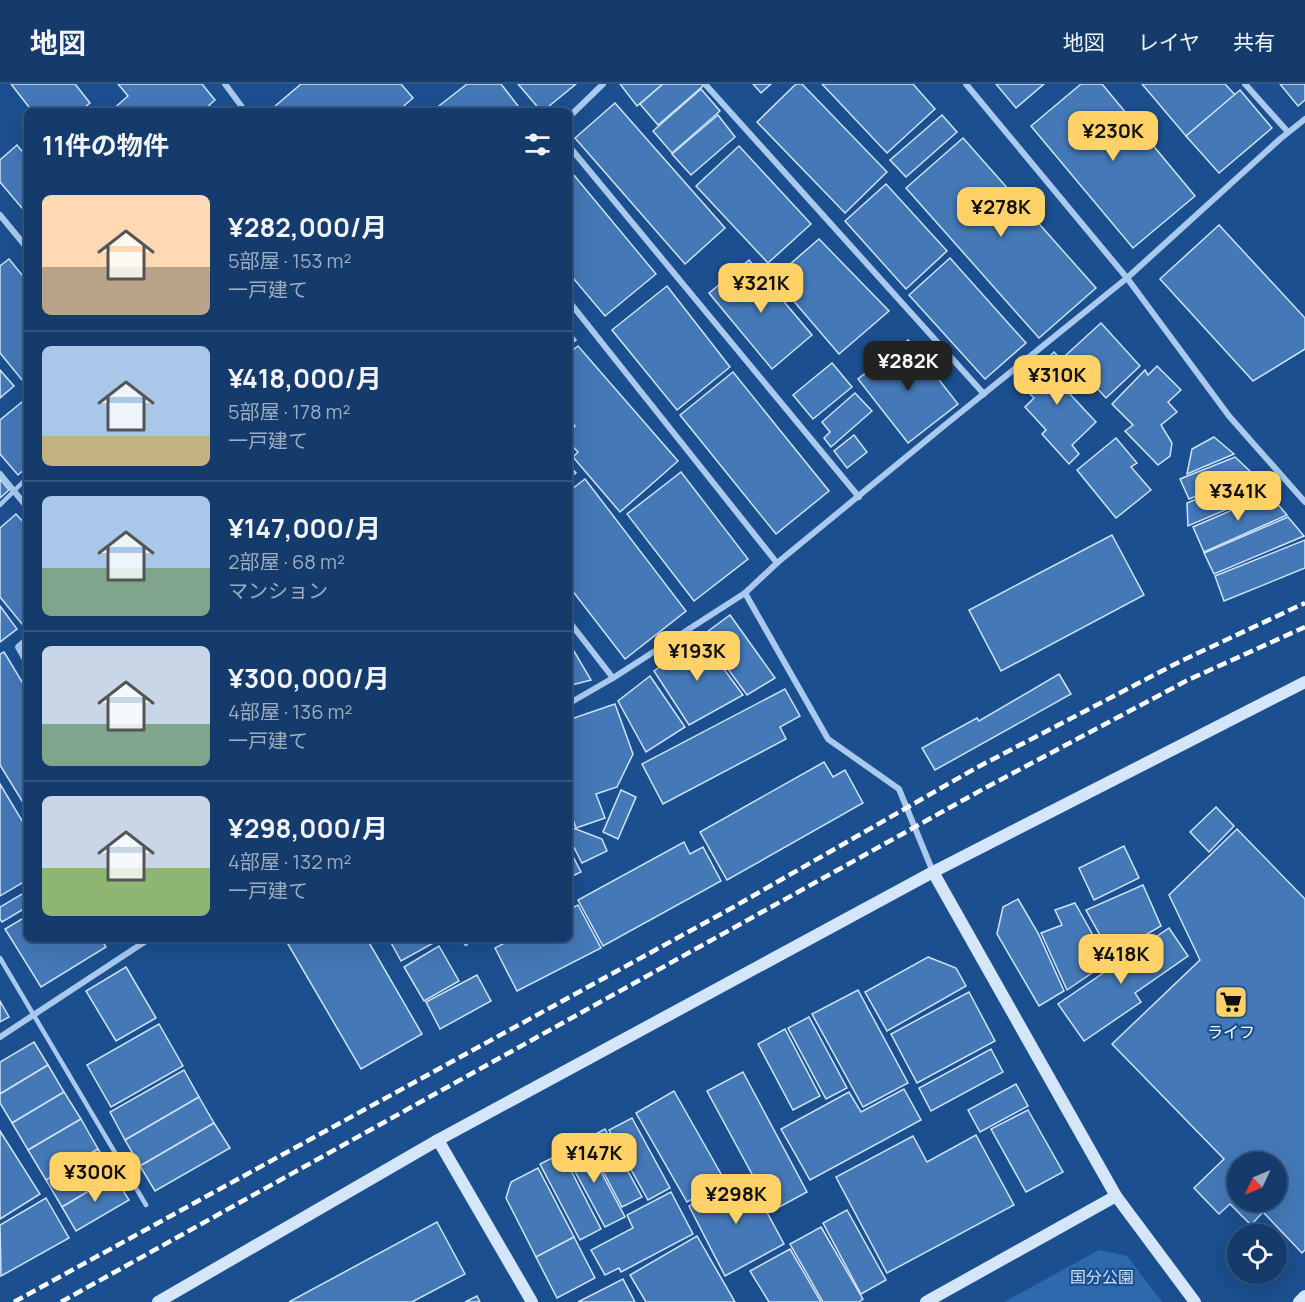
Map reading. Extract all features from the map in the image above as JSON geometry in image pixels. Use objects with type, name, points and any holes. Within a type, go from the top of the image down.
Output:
[{"type":"street","points":[[225,84],[243,108]]},
{"type":"street","points":[[572,114],[603,84]]},
{"type":"street","points":[[705,84],[984,394]]},
{"type":"street","points":[[966,84],[1127,278],[1229,416],[1305,502]]},
{"type":"street","points":[[1245,84],[1288,132]]},
{"type":"street","points":[[572,702],[745,593],[777,564],[1127,278],[1305,119]]},
{"type":"street","points":[[572,150],[859,497]]},
{"type":"street","points":[[0,215],[24,244]]},
{"type":"street","points":[[572,305],[777,564]]},
{"type":"street","points":[[0,474],[24,503]]},
{"type":"street","points":[[745,593],[828,740],[899,789],[933,872],[1116,1196],[1196,1302]]},
{"type":"street","points":[[572,625],[613,678]]},
{"type":"street","points":[[24,642],[18,647],[24,658]]},
{"type":"street","points":[[158,1302],[438,1140],[933,872],[1305,682]]},
{"type":"street","points":[[0,1037],[144,942]]},
{"type":"street","points":[[438,1140],[531,1302]]},
{"type":"street","points":[[926,1302],[1116,1196]]},
{"type":"street","points":[[1299,1302],[1305,1296]]},
{"type":"lane","points":[[0,505],[24,481]]},
{"type":"lane","points":[[0,958],[146,1204]]},
{"type":"green space","name":"国分公園","points":[[1099,1250],[1127,1256],[1162,1302],[1004,1302]]},
{"type":"building","points":[[11,84],[75,84],[90,103],[84,108],[30,108]]},
{"type":"building","points":[[118,84],[202,84],[215,100],[206,108],[114,108],[128,96]]},
{"type":"building","points":[[301,84],[401,84],[413,98],[401,108],[274,107]]},
{"type":"building","points":[[467,84],[501,84],[520,108],[436,108]]},
{"type":"building","points":[[518,84],[576,84],[547,108],[538,108]]},
{"type":"building","points":[[620,84],[663,84],[637,106]]},
{"type":"building","points":[[663,84],[702,84],[703,86],[658,125],[640,104]]},
{"type":"building","points":[[753,84],[771,84],[761,93]]},
{"type":"building","points":[[796,84],[802,84],[887,172],[845,213],[757,122]]},
{"type":"building","points":[[822,84],[913,84],[935,109],[887,153]]},
{"type":"building","points":[[996,84],[1044,84],[1016,108]]},
{"type":"building","points":[[1081,84],[1102,84],[1195,196],[1133,248],[1031,126]]},
{"type":"building","points":[[1142,84],[1225,84],[1235,95],[1186,136]]},
{"type":"building","points":[[1280,84],[1305,84],[1305,100],[1298,106]]},
{"type":"building","points":[[701,89],[720,111],[672,153],[653,131]]},
{"type":"building","points":[[1240,90],[1272,128],[1219,173],[1186,136]]},
{"type":"building","points":[[615,103],[725,228],[685,264],[575,138]]},
{"type":"building","points":[[718,115],[735,137],[691,175],[672,154]]},
{"type":"building","points":[[942,115],[957,132],[906,177],[890,160]]},
{"type":"building","points":[[963,138],[1096,288],[1039,338],[906,188]]},
{"type":"building","points":[[17,145],[24,153],[24,210],[0,182],[0,160]]},
{"type":"building","points":[[739,146],[811,224],[768,263],[696,186]]},
{"type":"building","points":[[572,173],[656,274],[605,316],[572,277]]},
{"type":"building","points":[[886,184],[947,251],[906,289],[845,221]]},
{"type":"building","points":[[1219,225],[1305,318],[1305,349],[1253,381],[1160,279]]},
{"type":"building","points":[[819,239],[889,311],[839,354],[774,278]]},
{"type":"building","points":[[950,258],[1026,343],[985,379],[909,295]]},
{"type":"building","points":[[9,259],[24,277],[24,382],[0,353],[0,266]]},
{"type":"building","points":[[749,260],[812,335],[772,369],[709,293]]},
{"type":"building","points":[[667,286],[730,367],[677,410],[612,330]]},
{"type":"building","points":[[1101,323],[1140,366],[1106,398],[1066,355]]},
{"type":"building","points":[[908,340],[958,404],[908,443],[858,379]]},
{"type":"building","points":[[578,346],[678,461],[620,512],[573,457],[578,452],[572,446],[572,429],[575,426],[572,423],[572,351]]},
{"type":"building","points":[[1054,352],[1080,380],[1068,392],[1096,422],[1072,445],[1079,454],[1069,464],[1042,434],[1046,430],[1025,407],[1034,398],[1020,384]]},
{"type":"building","points":[[832,363],[852,387],[813,419],[793,395]]},
{"type":"building","points":[[1157,366],[1181,390],[1168,402],[1177,412],[1161,425],[1172,443],[1170,456],[1158,465],[1125,431],[1133,425],[1112,404],[1145,370],[1148,375]]},
{"type":"building","points":[[0,370],[14,386],[0,398]]},
{"type":"building","points":[[733,372],[829,491],[776,534],[680,415]]},
{"type":"building","points":[[855,393],[872,411],[831,447],[824,438],[830,432],[822,422]]},
{"type":"building","points":[[22,402],[24,404],[24,470],[18,475],[0,454],[0,420]]},
{"type":"building","points":[[854,435],[867,452],[847,468],[834,451]]},
{"type":"building","points":[[1214,437],[1234,454],[1187,474],[1192,449]]},
{"type":"building","points":[[1116,438],[1137,463],[1131,467],[1151,490],[1116,518],[1077,470]]},
{"type":"building","points":[[1235,457],[1252,473],[1189,499],[1180,479]]},
{"type":"building","points":[[681,472],[748,559],[694,601],[627,514]]},
{"type":"building","points":[[1252,476],[1269,491],[1188,526],[1187,503]]},
{"type":"building","points":[[0,479],[9,490],[0,498]]},
{"type":"building","points":[[585,479],[686,611],[625,659],[572,590],[572,489]]},
{"type":"building","points":[[1269,494],[1287,515],[1204,552],[1193,527]]},
{"type":"building","points":[[16,514],[24,523],[24,622],[22,624],[0,597],[0,528]]},
{"type":"building","points":[[1288,517],[1304,536],[1214,574],[1204,553]]},
{"type":"building","points":[[1112,535],[1144,595],[1001,671],[969,610]]},
{"type":"building","points":[[1305,540],[1305,568],[1224,601],[1215,576]]},
{"type":"building","points":[[0,606],[17,629],[0,642]]},
{"type":"building","points":[[730,615],[775,678],[747,695],[703,635]]},
{"type":"building","points":[[701,638],[743,695],[689,725],[654,671]]},
{"type":"building","points":[[572,648],[591,680],[572,685]]},
{"type":"building","points":[[4,652],[24,685],[24,804],[0,765],[0,654]]},
{"type":"building","points":[[1059,674],[1071,694],[935,770],[922,748],[977,718],[979,721]]},
{"type":"building","points":[[650,676],[685,727],[646,752],[618,701]]},
{"type":"building","points":[[785,689],[800,716],[780,727],[786,739],[663,804],[642,764]]},
{"type":"building","points":[[615,704],[633,754],[617,787],[596,794],[605,818],[576,828],[572,817],[572,719]]},
{"type":"building","points":[[824,762],[833,777],[845,770],[863,803],[727,880],[700,832]]},
{"type":"building","points":[[0,784],[24,824],[24,882],[0,896]]},
{"type":"building","points":[[621,790],[636,797],[618,839],[603,832]]},
{"type":"building","points":[[1216,807],[1234,826],[1209,852],[1190,832]]},
{"type":"building","points":[[572,828],[602,839],[607,851],[582,863],[572,844]]},
{"type":"building","name":"ライフ","points":[[1237,829],[1305,899],[1305,1250],[1302,1253],[1287,1237],[1287,1224],[1274,1224],[1263,1212],[1287,1212],[1287,1152],[1227,1152],[1227,1207],[1219,1214],[1194,1188],[1224,1159],[1112,1044],[1200,960],[1169,895]]},
{"type":"building","points":[[684,842],[690,854],[703,847],[721,881],[603,946],[578,900]]},
{"type":"building","points":[[1124,846],[1139,878],[1094,900],[1079,868]]},
{"type":"building","points":[[572,855],[581,872],[572,876]]},
{"type":"building","points":[[1143,885],[1161,926],[1111,955],[1086,910]]},
{"type":"building","points":[[24,893],[24,909],[2,922],[0,907]]},
{"type":"building","points":[[1018,899],[1038,933],[1064,991],[1039,1006],[997,934],[1003,907]]},
{"type":"building","points":[[1075,903],[1108,962],[1067,990],[1041,933],[1062,925],[1055,910]]},
{"type":"building","points":[[578,905],[601,948],[517,991],[495,948],[506,942],[572,942],[572,908]]},
{"type":"building","points":[[24,918],[24,942],[103,942],[106,947],[41,987],[5,929]]},
{"type":"building","points":[[1169,928],[1188,956],[1135,993],[1141,1002],[1084,1041],[1058,1004]]},
{"type":"building","points":[[287,942],[369,942],[422,1034],[361,1069]]},
{"type":"building","points":[[391,942],[435,942],[401,961]]},
{"type":"building","points":[[439,946],[459,981],[424,1001],[404,967]]},
{"type":"building","points":[[928,957],[956,968],[966,986],[887,1031],[865,992]]},
{"type":"building","points":[[126,967],[156,1018],[116,1041],[86,991]]},
{"type":"building","points":[[477,975],[491,1001],[440,1029],[426,1002]]},
{"type":"building","points":[[858,990],[908,1083],[863,1107],[812,1014]]},
{"type":"building","points":[[969,992],[995,1041],[917,1083],[891,1034]]},
{"type":"building","points":[[0,1001],[9,1017],[0,1022]]},
{"type":"building","points":[[809,1017],[847,1088],[826,1099],[788,1028]]},
{"type":"building","points":[[159,1024],[183,1066],[111,1107],[87,1065]]},
{"type":"building","points":[[785,1029],[820,1096],[793,1110],[758,1044]]},
{"type":"building","points":[[34,1042],[48,1065],[0,1094],[0,1062]]},
{"type":"building","points":[[991,1049],[1003,1072],[931,1111],[919,1088]]},
{"type":"building","points":[[48,1065],[64,1092],[12,1123],[0,1103],[0,1094]]},
{"type":"building","points":[[184,1070],[199,1097],[125,1140],[110,1112]]},
{"type":"building","points":[[743,1072],[807,1192],[772,1211],[707,1091]]},
{"type":"building","points":[[1016,1084],[1028,1106],[980,1132],[968,1110]]},
{"type":"building","points":[[904,1089],[921,1120],[810,1180],[781,1129],[849,1092],[861,1112]]},
{"type":"building","points":[[674,1091],[725,1181],[687,1202],[636,1113]]},
{"type":"building","points":[[64,1092],[81,1119],[28,1150],[12,1123]]},
{"type":"building","points":[[199,1097],[214,1123],[140,1166],[125,1140]]},
{"type":"building","points":[[1028,1110],[1063,1172],[1026,1192],[991,1129]]},
{"type":"building","points":[[632,1118],[670,1188],[648,1200],[609,1130]]},
{"type":"building","points":[[81,1119],[98,1149],[46,1180],[28,1150]]},
{"type":"building","points":[[214,1123],[230,1148],[155,1191],[140,1166]]},
{"type":"building","points":[[605,1129],[642,1197],[622,1207],[586,1139]]},
{"type":"building","points":[[0,1131],[40,1194],[0,1219]]},
{"type":"building","points":[[976,1135],[1014,1205],[887,1273],[836,1177],[913,1136],[927,1162]]},
{"type":"building","points":[[584,1140],[625,1217],[605,1227],[564,1151]]},
{"type":"building","points":[[98,1149],[114,1176],[62,1207],[46,1180]]},
{"type":"building","points":[[562,1153],[601,1229],[580,1240],[540,1164]]},
{"type":"building","points":[[538,1168],[574,1237],[536,1257],[506,1198],[511,1182]]},
{"type":"building","points":[[747,1175],[784,1244],[725,1276],[689,1206]]},
{"type":"building","points":[[114,1176],[129,1200],[76,1231],[62,1207]]},
{"type":"building","points":[[671,1192],[693,1234],[621,1272],[619,1268],[605,1275],[591,1250],[633,1228],[627,1215]]},
{"type":"building","points":[[46,1198],[69,1238],[1,1276],[0,1225]]},
{"type":"building","points":[[847,1210],[886,1280],[861,1294],[823,1223]]},
{"type":"building","name":"ライフ","points":[[1238,1212],[1263,1212],[1252,1224]]},
{"type":"building","points":[[437,1222],[465,1274],[412,1302],[289,1302]]},
{"type":"building","points":[[821,1227],[863,1299],[859,1302],[823,1302],[790,1244]]},
{"type":"building","points":[[697,1236],[735,1302],[646,1302],[630,1275]]},
{"type":"building","points":[[574,1237],[595,1278],[557,1298],[536,1257]]},
{"type":"building","points":[[790,1249],[821,1302],[769,1302],[750,1271]]},
{"type":"building","points":[[623,1279],[635,1302],[578,1302]]},
{"type":"building","points":[[477,1296],[480,1302],[465,1302]]},
{"type":"railway","points":[[14,1302],[730,909],[976,768],[1181,661],[1305,603]]},
{"type":"railway","points":[[61,1302],[985,788],[1188,680],[1305,627]]},
{"type":"place","name":"ライフ","points":[[1231,1002]]}]
